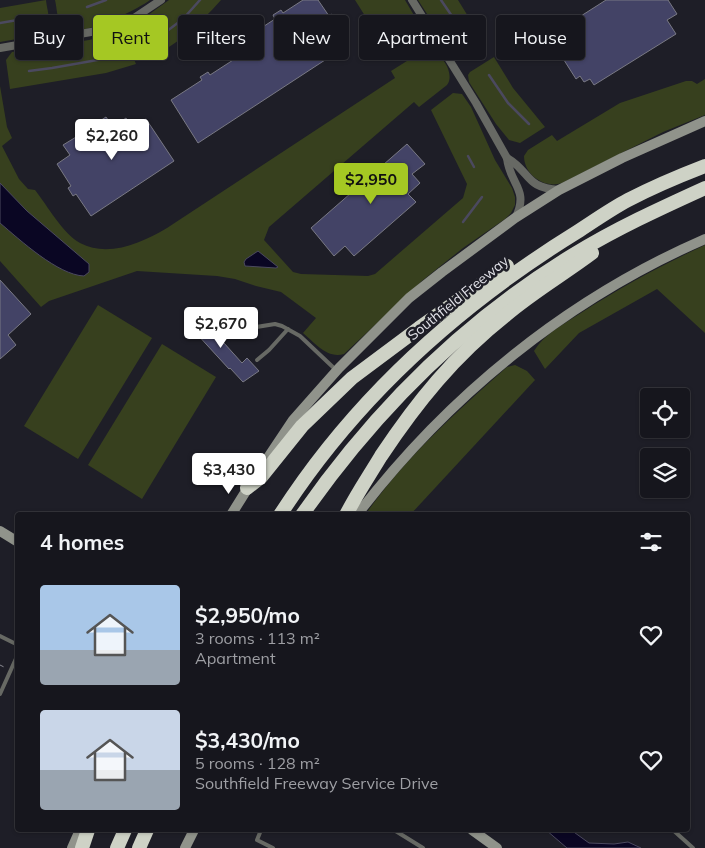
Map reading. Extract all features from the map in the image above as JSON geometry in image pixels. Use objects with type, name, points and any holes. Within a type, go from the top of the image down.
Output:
[{"type":"highway","name":"Southfield Freeway","points":[[282,512],[334,440],[366,403],[388,379],[448,324],[523,266],[628,200],[669,180],[705,166]]},
{"type":"highway","points":[[304,512],[348,452],[380,414],[458,338],[531,282],[574,254],[612,233],[705,188]]},
{"type":"highway","points":[[247,488],[261,477],[302,426],[345,384],[377,359],[540,243],[571,224],[628,200]]},
{"type":"highway","points":[[347,512],[353,500],[392,440],[417,404],[442,374],[467,348],[506,314],[592,254],[612,233]]},
{"type":"highway","points":[[82,848],[87,832]]},
{"type":"highway","points":[[117,848],[124,832]]},
{"type":"highway","points":[[138,848],[146,832]]},
{"type":"main road","points":[[233,512],[294,420],[336,370],[409,298],[515,218],[559,190],[622,158],[705,121]]},
{"type":"main road","points":[[359,512],[424,436],[470,390],[516,351],[600,294],[666,257],[705,239]]},
{"type":"main road","points":[[0,531],[15,540]]},
{"type":"main road","points":[[72,848],[79,832]]},
{"type":"main road","points":[[185,848],[193,832]]},
{"type":"main road","points":[[475,832],[497,848]]},
{"type":"street","points":[[0,48],[108,29],[131,20],[161,0]]},
{"type":"street","points":[[412,0],[508,158],[519,165],[524,174],[535,184],[545,189],[559,190]]},
{"type":"street","points":[[508,158],[508,168],[520,192],[520,207],[515,218]]},
{"type":"lane","points":[[209,309],[235,337],[244,329],[275,324],[288,329],[300,336],[336,370]]},
{"type":"lane","points":[[257,360],[288,329]]},
{"type":"lane","points":[[0,636],[15,644]]},
{"type":"lane","points":[[0,694],[15,661]]},
{"type":"lane","points":[[260,832],[257,840],[273,848]]},
{"type":"lane","points":[[397,832],[423,848]]},
{"type":"lane","points":[[675,832],[693,848]]},
{"type":"path","points":[[0,665],[4,667]]},
{"type":"green space","points":[[46,0],[48,15],[15,15],[15,39],[0,42],[0,8]]},
{"type":"green space","points":[[55,0],[150,0],[124,15],[93,15],[93,27],[83,29],[83,15],[58,15]]},
{"type":"green space","points":[[169,0],[221,0],[207,15],[178,15],[178,40],[168,48],[168,15],[148,15]]},
{"type":"green space","points":[[355,0],[405,0],[414,15],[364,15]]},
{"type":"green space","points":[[418,0],[458,0],[467,15],[428,15]]},
{"type":"green space","points":[[93,39],[93,60],[134,60],[136,64],[106,73],[10,89],[6,60],[12,52],[15,52],[15,60],[83,60],[83,41]]},
{"type":"green space","points":[[494,57],[513,88],[545,127],[520,143],[509,140],[496,124],[469,82],[468,75],[470,72]]},
{"type":"green space","points":[[408,60],[443,60],[448,69],[449,80],[447,85],[419,107],[414,102],[269,227],[264,240],[293,272],[301,274],[368,276],[375,274],[463,198],[467,184],[431,110],[453,93],[462,94],[471,107],[495,160],[512,188],[515,205],[505,219],[463,248],[423,280],[344,354],[338,355],[327,352],[303,333],[316,318],[281,292],[235,279],[217,276],[137,271],[49,301],[41,307],[0,261],[0,86],[7,127],[12,138],[2,146],[19,179],[28,189],[35,190],[61,226],[74,239],[91,247],[113,249],[147,239],[167,228],[395,78],[391,71]]},
{"type":"green space","points":[[705,79],[705,115],[663,132],[562,183],[549,184],[537,179],[525,163],[524,156],[528,150],[552,135],[557,141],[620,103],[686,81],[692,81],[697,84]]},
{"type":"green space","points":[[705,245],[705,333],[657,289],[579,333],[545,369],[534,351],[549,334],[626,285]]},
{"type":"green space","points":[[98,305],[152,338],[78,459],[24,426]]},
{"type":"green space","points":[[162,344],[216,377],[142,499],[88,465]]},
{"type":"green space","points":[[515,365],[527,371],[535,380],[413,512],[367,512],[414,455],[507,367]]},
{"type":"shaded area","points":[[0,183],[27,211],[89,264],[89,272],[84,276],[63,270],[40,256],[0,223]]},
{"type":"shaded area","points":[[258,251],[278,267],[245,266],[244,262],[246,259]]},
{"type":"shaded area","points":[[548,832],[574,832],[589,843],[614,844],[628,842],[641,848],[567,848]]},
{"type":"building","points":[[303,0],[318,0],[328,15],[274,15],[274,17],[273,15],[281,10],[283,13]]},
{"type":"building","points":[[606,0],[668,0],[677,14],[667,20],[676,34],[594,85],[590,79],[584,82],[580,76],[576,79],[564,60],[585,60],[585,15],[582,15]]},
{"type":"building","points":[[274,20],[274,60],[325,60],[198,143],[171,100],[202,80],[200,77],[208,72],[210,75],[233,60],[264,60],[264,26]]},
{"type":"building","points":[[106,117],[113,127],[126,118],[133,128],[146,119],[174,161],[91,216],[76,194],[73,196],[68,188],[71,186],[57,164],[70,155],[63,145],[81,134],[79,130],[87,125],[89,128]]},
{"type":"building","points":[[407,144],[425,164],[412,174],[420,183],[408,194],[416,202],[354,256],[345,246],[334,256],[311,228]]},
{"type":"building","points":[[0,280],[31,314],[8,335],[16,345],[0,359]]},
{"type":"building","points":[[196,312],[242,363],[247,358],[259,371],[243,382],[229,369],[185,321]]},
{"type":"waterway","points":[[87,7],[106,0]]},
{"type":"waterway","points":[[168,30],[183,19],[200,0]]},
{"type":"waterway","points":[[441,0],[451,15]]},
{"type":"waterway","points":[[0,23],[15,20]]},
{"type":"waterway","points":[[29,71],[97,60]]},
{"type":"waterway","points":[[489,75],[508,103],[529,124]]},
{"type":"waterway","points":[[468,156],[474,167]]},
{"type":"waterway","points":[[463,222],[482,197]]}]
